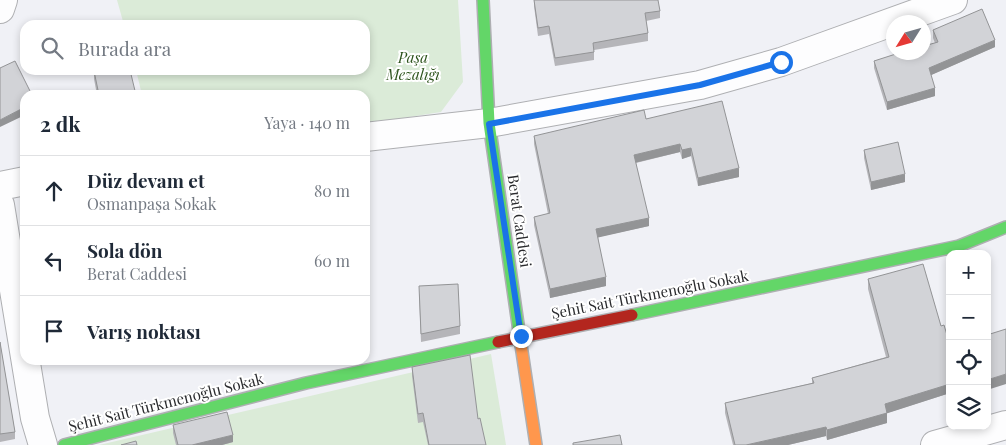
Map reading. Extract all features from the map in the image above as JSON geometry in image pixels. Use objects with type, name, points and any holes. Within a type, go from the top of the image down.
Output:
[{"type":"street","points":[[0,8],[3,0]]},
{"type":"street","name":"Berat Caddesi","points":[[483,0],[489,124],[536,445]]},
{"type":"street","points":[[370,137],[489,124],[700,85],[781,62],[953,0]]},
{"type":"street","points":[[0,186],[20,182]]},
{"type":"street","points":[[0,205],[20,327]]},
{"type":"street","name":"Şehit Sait Türkmenoğlu Sokak","points":[[64,445],[306,383],[521,336],[801,281],[949,248],[1006,227]]},
{"type":"street","points":[[26,365],[35,418],[43,445]]},
{"type":"street","points":[[935,445],[1006,425]]},
{"type":"green space","name":"Paşa Mezalığı","points":[[117,0],[458,0],[463,82],[441,112],[370,123],[370,90],[141,90],[137,75],[370,75],[370,20],[123,20]]},
{"type":"green space","points":[[491,354],[506,445],[99,445]]},
{"type":"building","points":[[534,0],[658,0],[660,11],[645,13],[648,33],[593,43],[594,52],[555,58],[549,26],[538,28]]},
{"type":"building","points":[[982,9],[995,40],[929,68],[935,88],[887,102],[874,61],[886,57],[886,60],[931,60],[931,44],[938,42],[933,30]]},
{"type":"building","points":[[15,61],[20,75],[22,75],[30,90],[20,90],[20,110],[0,120],[0,68]]},
{"type":"building","points":[[95,75],[131,75],[135,90],[98,90]]},
{"type":"building","points":[[722,101],[739,168],[698,178],[691,148],[682,150],[680,144],[634,155],[649,218],[596,229],[606,277],[550,289],[534,217],[550,213],[534,136],[644,110],[646,119]]},
{"type":"building","points":[[898,142],[905,174],[871,182],[864,150]]},
{"type":"building","points":[[923,264],[941,326],[944,325],[946,332],[946,385],[885,404],[887,413],[827,430],[826,427],[746,445],[735,445],[725,403],[814,383],[812,378],[889,357],[868,279]]},
{"type":"building","points":[[458,284],[460,326],[421,334],[419,286]]},
{"type":"building","points":[[1006,329],[1006,374],[991,379],[991,340],[991,334]]},
{"type":"building","points":[[0,342],[15,432],[0,434]]},
{"type":"building","points":[[470,355],[478,419],[480,418],[486,445],[429,445],[423,413],[418,414],[412,367]]},
{"type":"building","points":[[227,412],[233,435],[192,445],[178,445],[173,425]]},
{"type":"building","points":[[620,435],[622,445],[573,445],[573,443]]},
{"type":"building","points":[[136,441],[137,445],[121,445]]},
{"type":"traffic: fast","points":[[483,0],[489,123],[521,345]]},
{"type":"traffic: fast","points":[[632,315],[959,246],[1006,227]]},
{"type":"traffic: fast","points":[[64,445],[306,383],[498,342]]},
{"type":"traffic: slow","points":[[521,345],[536,445]]},
{"type":"traffic: jam","points":[[498,342],[632,315]]},
{"type":"route","points":[[521,336],[489,124],[700,85],[781,62]]}]
